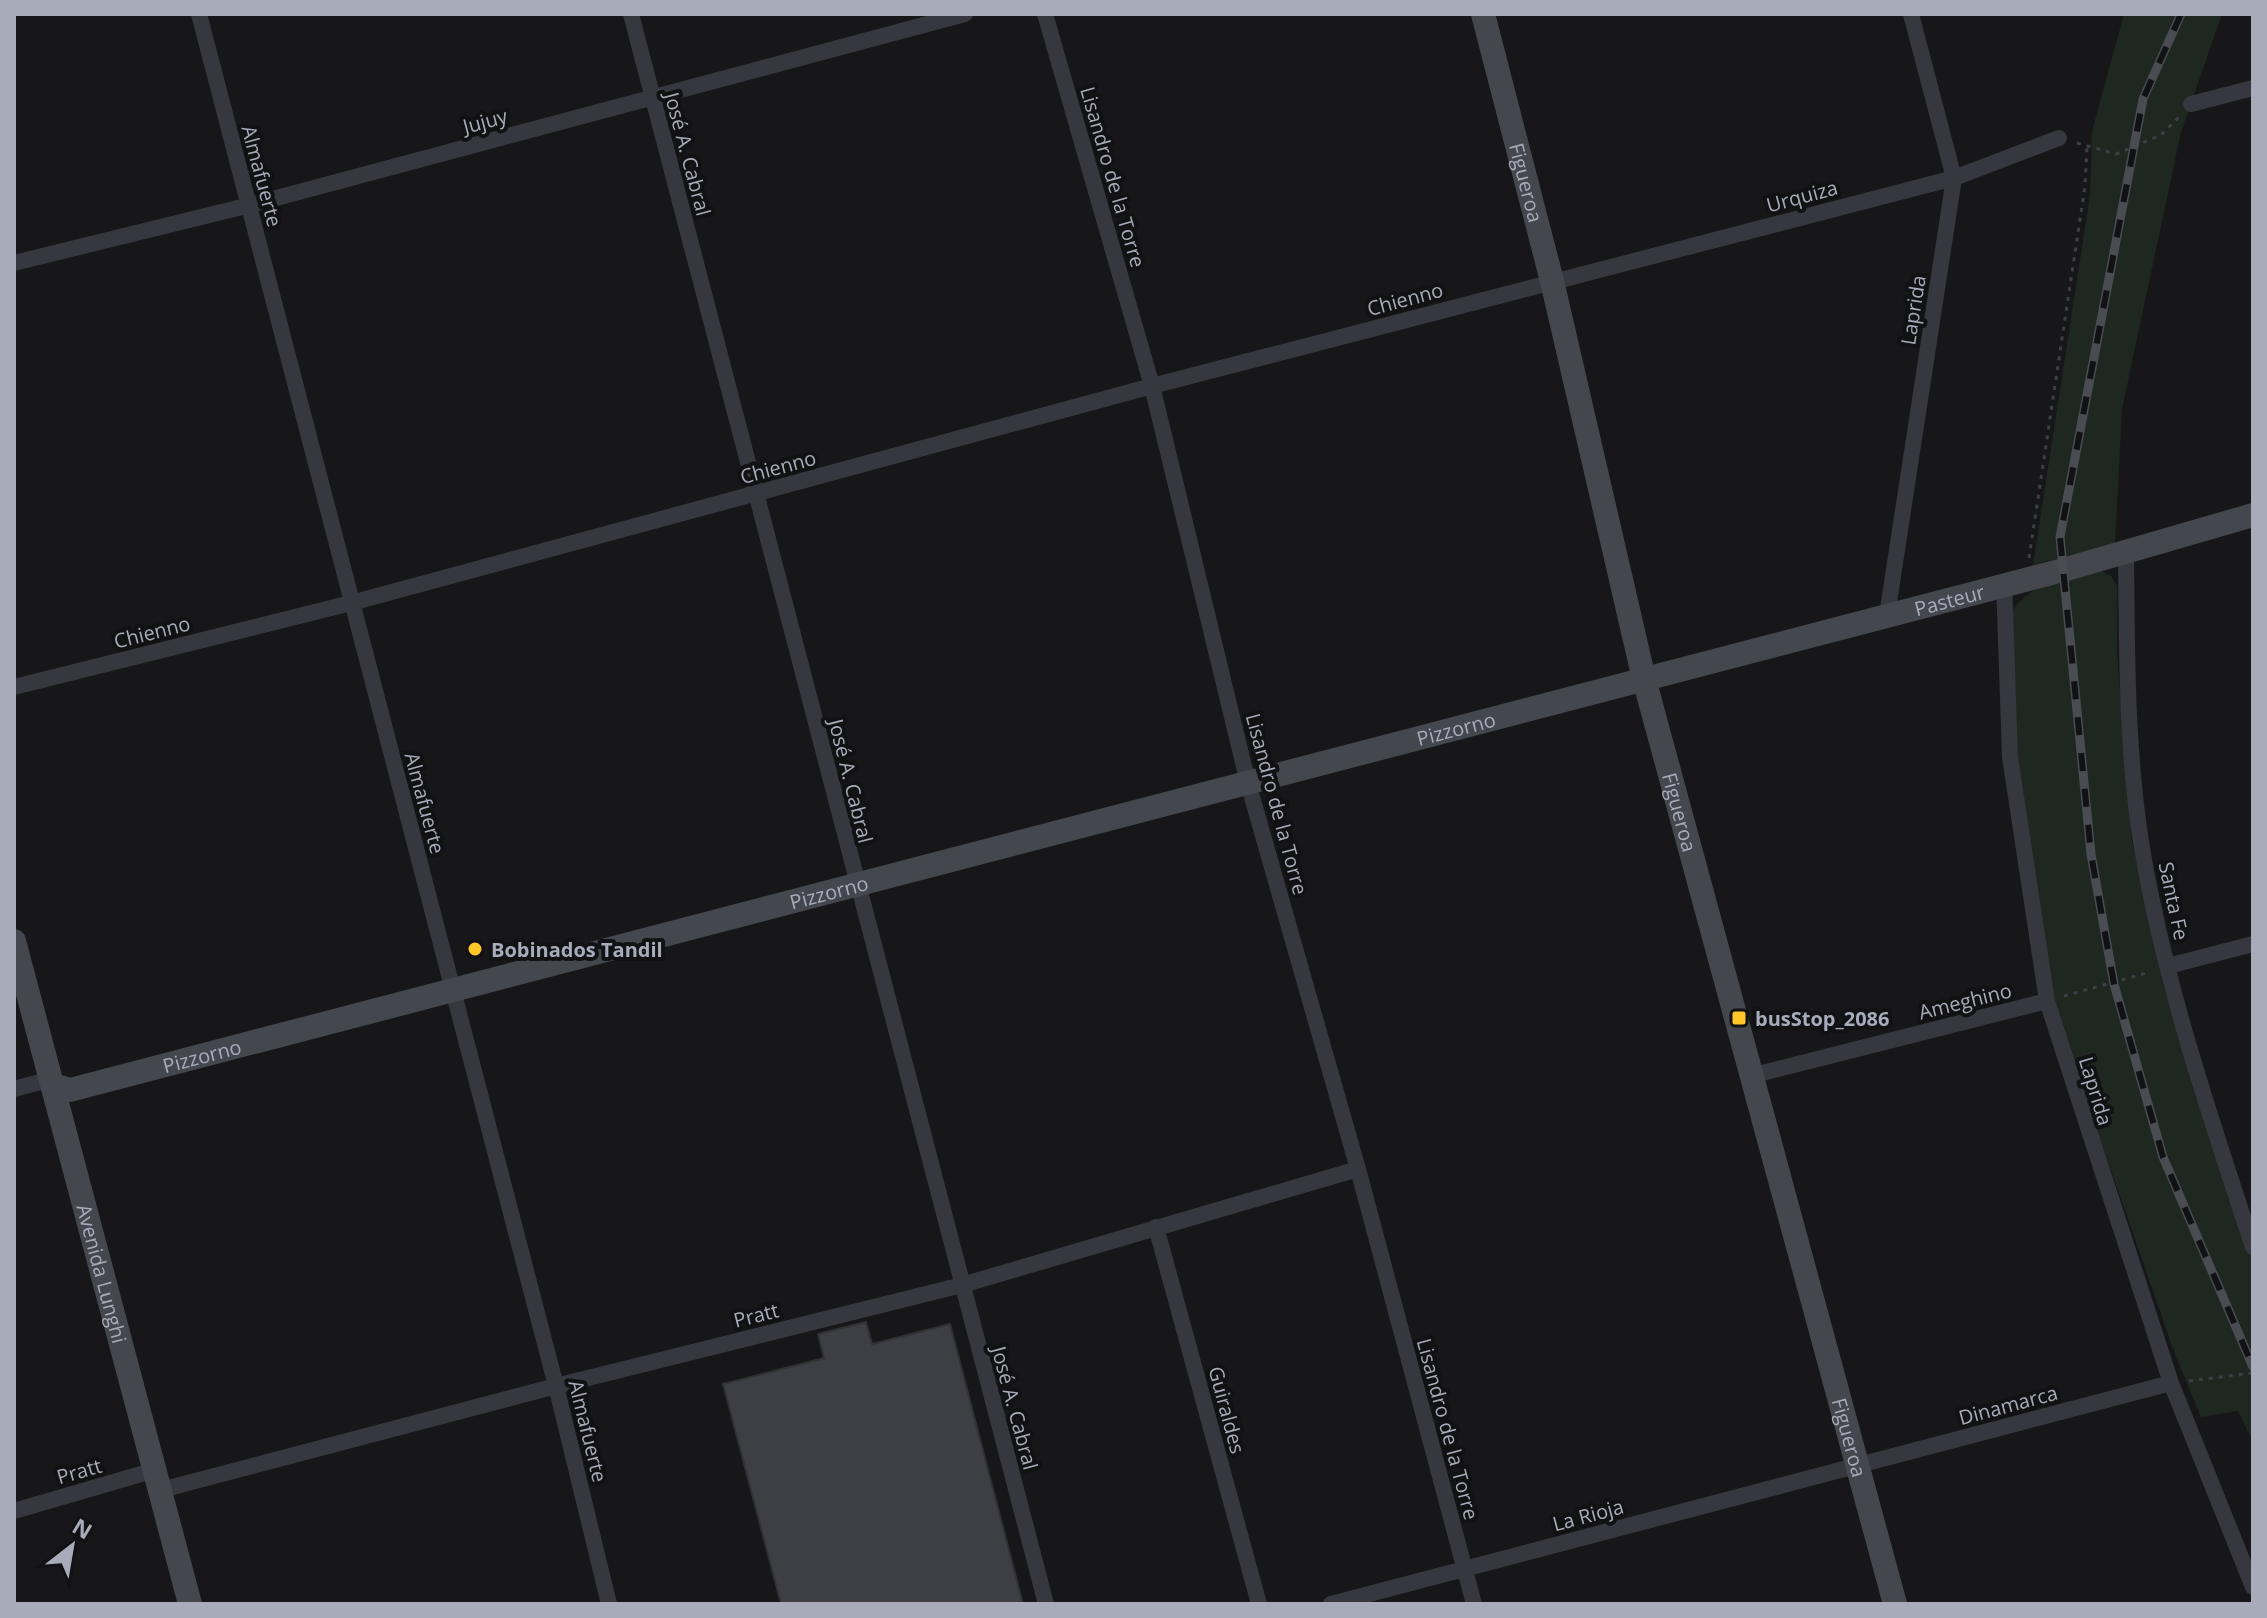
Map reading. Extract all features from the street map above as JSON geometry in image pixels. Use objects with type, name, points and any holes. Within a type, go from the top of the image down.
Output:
[{"type":"street","name":"Almafuerte","points":[[199,14],[454,990],[609,1604]]},
{"type":"street","name":"José A. Cabral","points":[[631,14],[1046,1604]]},
{"type":"street","name":"Jujuy","points":[[14,263],[250,205],[965,14]]},
{"type":"street","name":"Lisandro de la Torre","points":[[1045,14],[1152,386],[1248,783],[1358,1169],[1474,1604]]},
{"type":"street","name":"Figueroa","points":[[1483,14],[1552,281],[1644,679],[1754,1075],[1855,1465],[1895,1604]]},
{"type":"street","name":"Laprida","points":[[1887,615],[1954,178],[1911,14]]},
{"type":"street","points":[[2191,104],[2253,88]]},
{"type":"street","name":"Urquiza","points":[[1552,281],[1954,178],[2059,138]]},
{"type":"street","name":"Chienno","points":[[14,687],[351,603],[1552,281]]},
{"type":"street","name":"Pasteur","points":[[1644,679],[2253,515]]},
{"type":"street","name":"Santa Fe","points":[[2126,550],[2127,708],[2142,848],[2191,1058],[2253,1247]]},
{"type":"street","name":"Laprida","points":[[2015,580],[2010,757],[2047,1001],[2171,1383],[2253,1587]]},
{"type":"street","name":"Pizzorno","points":[[14,1089],[40,1082],[70,1090],[1644,679]]},
{"type":"street","name":"Avenida Lunghi","points":[[14,941],[190,1604]]},
{"type":"street","points":[[2168,966],[2253,944]]},
{"type":"street","name":"Ameghino","points":[[1754,1075],[2047,1001]]},
{"type":"street","name":"Pratt","points":[[14,1511],[556,1386],[962,1285],[1358,1169]]},
{"type":"street","name":"Guiraldes","points":[[1156,1227],[1259,1604]]},
{"type":"street","name":"Dinamarca","points":[[1855,1465],[2171,1383]]},
{"type":"street","name":"La Rioja","points":[[1331,1604],[1855,1465]]},
{"type":"path","points":[[2059,138],[2116,154],[2161,135],[2191,104]]},
{"type":"path","points":[[2015,580],[2085,186],[2087,146]]},
{"type":"path","points":[[2047,1001],[2168,966]]},
{"type":"path","points":[[2171,1383],[2253,1373]]},
{"type":"shaded area","points":[[2124,14],[2222,14],[2181,132],[2122,409],[2115,544],[2033,565],[2090,195],[2092,131]]},
{"type":"shaded area","points":[[2101,571],[2111,576],[2117,586],[2117,652],[2132,841],[2164,988],[2253,1263],[2253,1442],[2238,1411],[2201,1417],[2176,1357],[2060,1024],[2053,991],[2018,758],[2012,611],[2030,593],[2052,582]]},
{"type":"building","points":[[866,1322],[872,1344],[950,1324],[1023,1604],[781,1604],[723,1384],[824,1358],[818,1334]]},
{"type":"railway","points":[[2181,14],[2143,99],[2060,537],[2091,854],[2114,984],[2163,1157],[2253,1367]]},
{"type":"place","name":"Bobinados Tandil","points":[[475,949]]},
{"type":"place","name":"busStop_2086","points":[[1739,1018]]}]
